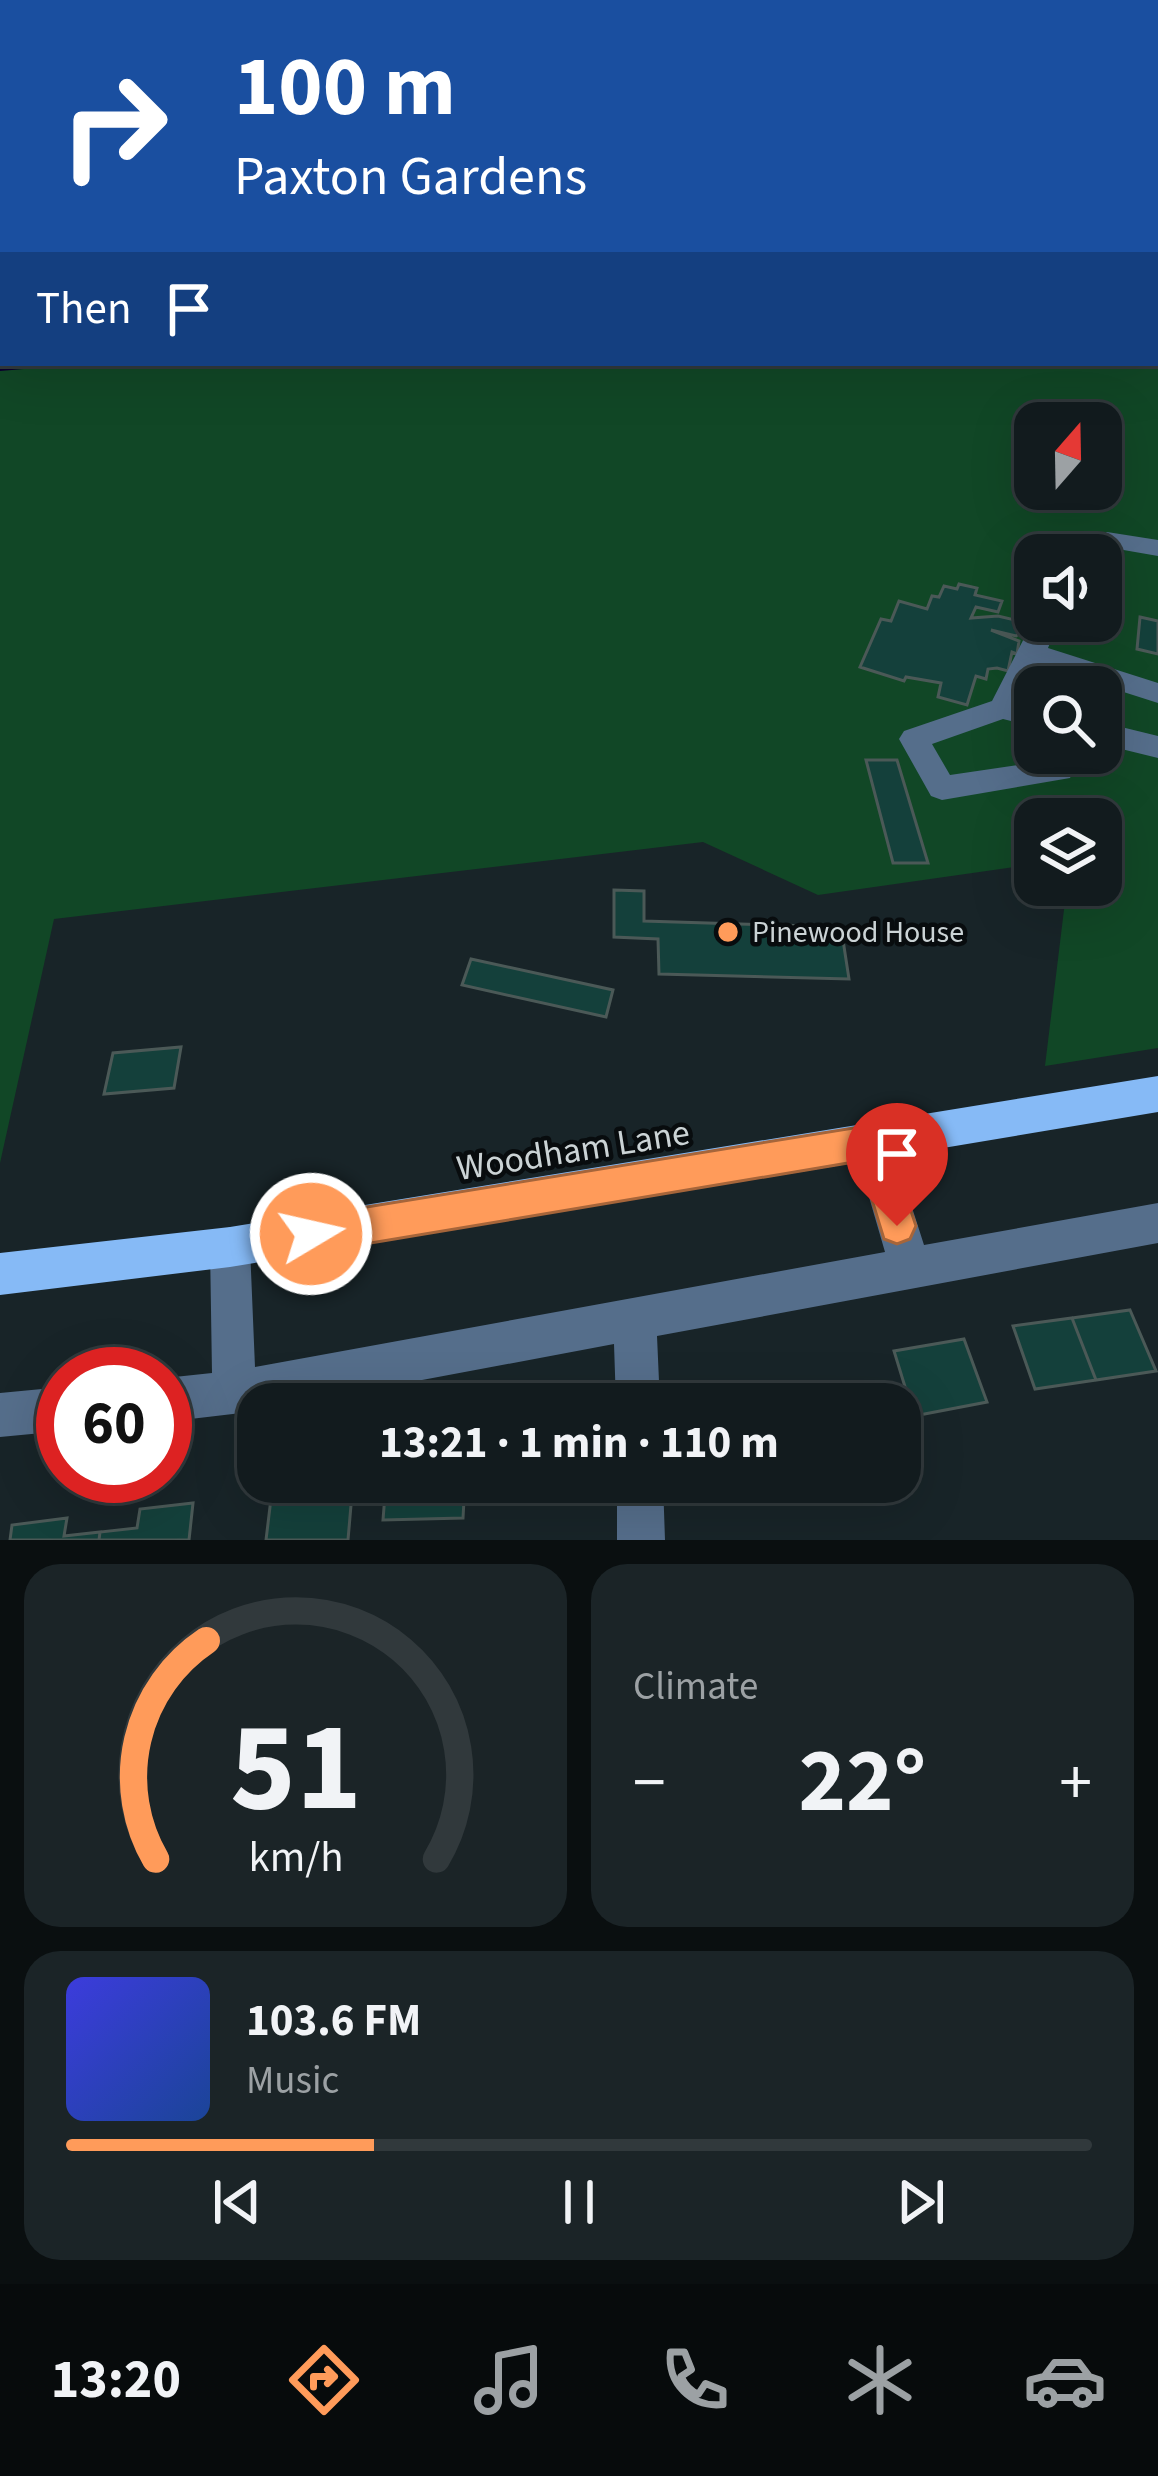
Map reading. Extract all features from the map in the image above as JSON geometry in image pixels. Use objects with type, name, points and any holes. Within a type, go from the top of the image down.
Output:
[{"type":"main road","name":"Woodham Lane","points":[[0,1274],[230,1247],[1158,1094]]},
{"type":"street","points":[[1122,542],[1158,548]]},
{"type":"street","points":[[1002,708],[1037,642]]},
{"type":"street","points":[[1032,652],[1158,693]]},
{"type":"street","points":[[1014,711],[1002,708],[914,739],[942,788],[1033,774]]},
{"type":"street","points":[[1122,738],[1158,746]]},
{"type":"street","points":[[872,1142],[910,1268]]},
{"type":"street","points":[[192,1397],[1158,1223]]},
{"type":"street","points":[[230,1247],[234,1393]]},
{"type":"street","points":[[635,1319],[637,1383]]},
{"type":"street","points":[[0,1415],[36,1412]]},
{"type":"street","points":[[640,1503],[641,1540]]},
{"type":"green space","points":[[0,366],[1158,366],[1158,1048],[1045,1066],[1064,906],[1122,906],[1122,798],[1014,798],[1014,867],[818,895],[703,842],[54,919],[0,1163]]},
{"type":"building","points":[[959,584],[977,588],[975,595],[1002,601],[998,612],[976,607],[971,618],[1014,620],[1014,636],[991,630],[1019,642],[1008,671],[988,669],[986,679],[976,676],[967,705],[938,697],[941,683],[906,677],[904,681],[860,667],[881,619],[891,621],[899,601],[927,609],[932,596],[939,597],[944,586],[957,589]]},
{"type":"building","points":[[1140,617],[1158,621],[1158,654],[1137,649]]},
{"type":"building","points":[[866,760],[897,760],[928,863],[893,863]]},
{"type":"building","name":"Pinewood House","points":[[614,890],[644,891],[644,921],[841,927],[849,979],[659,974],[658,939],[614,937]]},
{"type":"building","points":[[471,959],[613,990],[606,1017],[462,985]]},
{"type":"building","points":[[181,1047],[174,1088],[104,1094],[113,1053]]},
{"type":"building","points":[[1130,1310],[1156,1371],[1096,1380],[1072,1318]]},
{"type":"building","points":[[1072,1318],[1096,1380],[1035,1389],[1013,1326]]},
{"type":"building","points":[[964,1339],[987,1402],[921,1415],[921,1383],[904,1383],[894,1351]]},
{"type":"building","points":[[193,1503],[189,1540],[99,1540],[100,1532],[137,1528],[140,1509]]},
{"type":"building","points":[[270,1503],[351,1503],[348,1540],[266,1540]]},
{"type":"building","points":[[384,1503],[464,1503],[463,1518],[383,1520]]},
{"type":"building","points":[[67,1518],[64,1536],[100,1532],[99,1540],[10,1540],[12,1525]]},
{"type":"waterway","points":[[0,368],[23,366]]},
{"type":"place","name":"Pinewood House","points":[[728,932]]},
{"type":"route","points":[[311,1234],[872,1142],[897,1226]]}]
